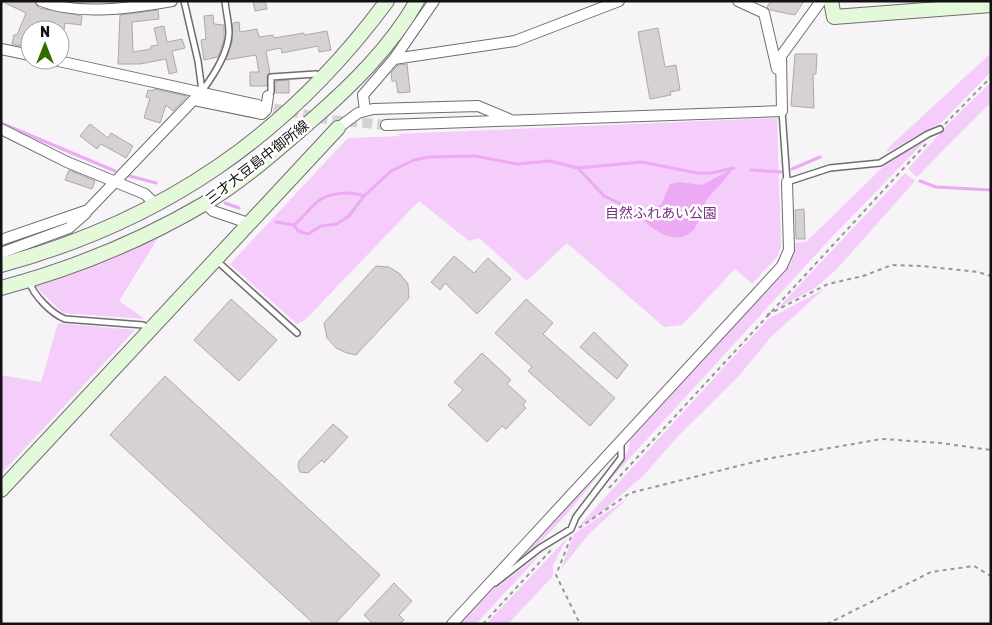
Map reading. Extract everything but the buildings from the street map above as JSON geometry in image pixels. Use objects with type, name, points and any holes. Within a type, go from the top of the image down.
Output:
[{"type":"main road","name":"三才大豆島中御所線","points":[[1,265],[61,247],[110,228],[202,180],[263,134],[319,81],[368,26],[387,1]]},
{"type":"main road","points":[[831,1],[834,17],[991,5]]},
{"type":"main road","name":"三才大豆島中御所線","points":[[1,288],[28,280],[127,243],[205,203],[249,172],[334,101],[376,58],[416,4]]},
{"type":"main road","points":[[1,490],[338,128]]},
{"type":"street","points":[[41,1],[94,10],[172,1]]},
{"type":"street","points":[[364,110],[364,95],[394,59],[434,1]]},
{"type":"street","points":[[394,59],[515,41],[619,1]]},
{"type":"street","points":[[738,1],[764,13],[782,92]]},
{"type":"street","points":[[386,125],[782,112],[781,56],[821,1]]},
{"type":"street","points":[[1,49],[20,54]]},
{"type":"street","points":[[70,63],[258,105]]},
{"type":"street","points":[[1,253],[69,228],[202,92]]},
{"type":"street","points":[[194,100],[262,114],[266,110],[268,96]]},
{"type":"street","points":[[338,128],[352,116],[364,110],[478,106],[513,120]]},
{"type":"street","points":[[1,129],[67,162],[146,194],[156,205]]},
{"type":"street","points":[[452,624],[622,442],[782,266],[789,250],[787,182]]},
{"type":"street","points":[[205,203],[213,211],[248,223]]},
{"type":"street","points":[[1,240],[88,210]]},
{"type":"lane","points":[[184,1],[198,61],[202,92]]},
{"type":"lane","points":[[202,92],[226,49],[229,33],[225,1]]},
{"type":"lane","points":[[268,96],[271,92],[271,77],[316,74]]},
{"type":"lane","points":[[782,112],[787,182],[830,168],[880,163],[921,138],[940,129]]},
{"type":"lane","points":[[215,259],[297,334]]},
{"type":"lane","points":[[28,280],[33,290],[58,316],[65,319],[143,325],[151,330]]},
{"type":"lane","points":[[484,590],[540,548],[571,530],[576,517],[621,458],[622,442]]},
{"type":"path","points":[[604,493],[765,316],[991,77]]},
{"type":"path","points":[[765,316],[828,284],[863,276],[892,265],[940,268],[991,276]]},
{"type":"path","points":[[580,624],[556,575],[572,536],[571,530],[576,530],[592,522],[630,494],[766,459],[882,439],[940,443],[991,450]]},
{"type":"path","points":[[483,624],[557,544]]},
{"type":"path","points":[[827,624],[930,572],[974,566],[991,576]]},
{"type":"green space","points":[[991,53],[991,72],[942,122],[886,153],[889,147]]},
{"type":"green space","points":[[991,82],[991,102],[917,177],[908,169],[951,121]]},
{"type":"green space","name":"自然ふれあい公園","points":[[777,118],[781,247],[777,257],[752,284],[735,269],[682,325],[664,327],[567,243],[527,281],[479,238],[469,241],[419,201],[304,321],[297,324],[230,264],[348,138],[402,136],[395,134]]},
{"type":"green space","points":[[923,140],[926,140],[831,238],[595,496],[628,451],[630,440],[791,264],[793,243],[806,242],[886,164]]},
{"type":"green space","points":[[905,173],[915,181],[837,269],[815,288],[777,309]]},
{"type":"green space","points":[[158,238],[119,301],[145,319],[63,313],[34,285]]},
{"type":"green space","points":[[824,289],[771,337],[738,377],[679,435],[643,476],[593,519],[579,526],[768,319]]},
{"type":"green space","points":[[58,323],[135,330],[1,474],[1,375],[41,382]]},
{"type":"green space","points":[[611,459],[551,531],[525,557],[510,569],[507,568]]},
{"type":"green space","points":[[628,498],[589,534],[561,569],[574,534]]},
{"type":"green space","points":[[568,537],[553,565],[553,576],[508,624],[486,624]]},
{"type":"green space","points":[[540,555],[476,624],[458,624],[491,590]]},
{"type":"shaded area","points":[[734,168],[708,198],[700,219],[690,234],[682,237],[665,235],[648,225],[636,212],[661,205],[670,184],[680,182],[702,185]]},
{"type":"waterway","points":[[1,123],[115,171]]},
{"type":"waterway","points":[[276,222],[294,225],[317,202],[334,194],[347,193],[364,196],[391,171],[414,160],[429,157],[475,156],[517,164],[550,161],[578,168],[642,162],[697,173],[712,173],[734,168]]},
{"type":"waterway","points":[[792,169],[820,157]]},
{"type":"waterway","points":[[578,168],[604,196],[640,213]]},
{"type":"waterway","points":[[751,170],[781,172]]},
{"type":"waterway","points":[[126,175],[156,183]]},
{"type":"waterway","points":[[920,181],[936,187],[991,190]]},
{"type":"waterway","points":[[294,225],[298,231],[308,234],[321,226],[337,224],[349,216],[364,196]]},
{"type":"waterway","points":[[225,203],[239,208]]},
{"type":"tunnel","points":[[259,105],[331,120],[386,125]]}]
